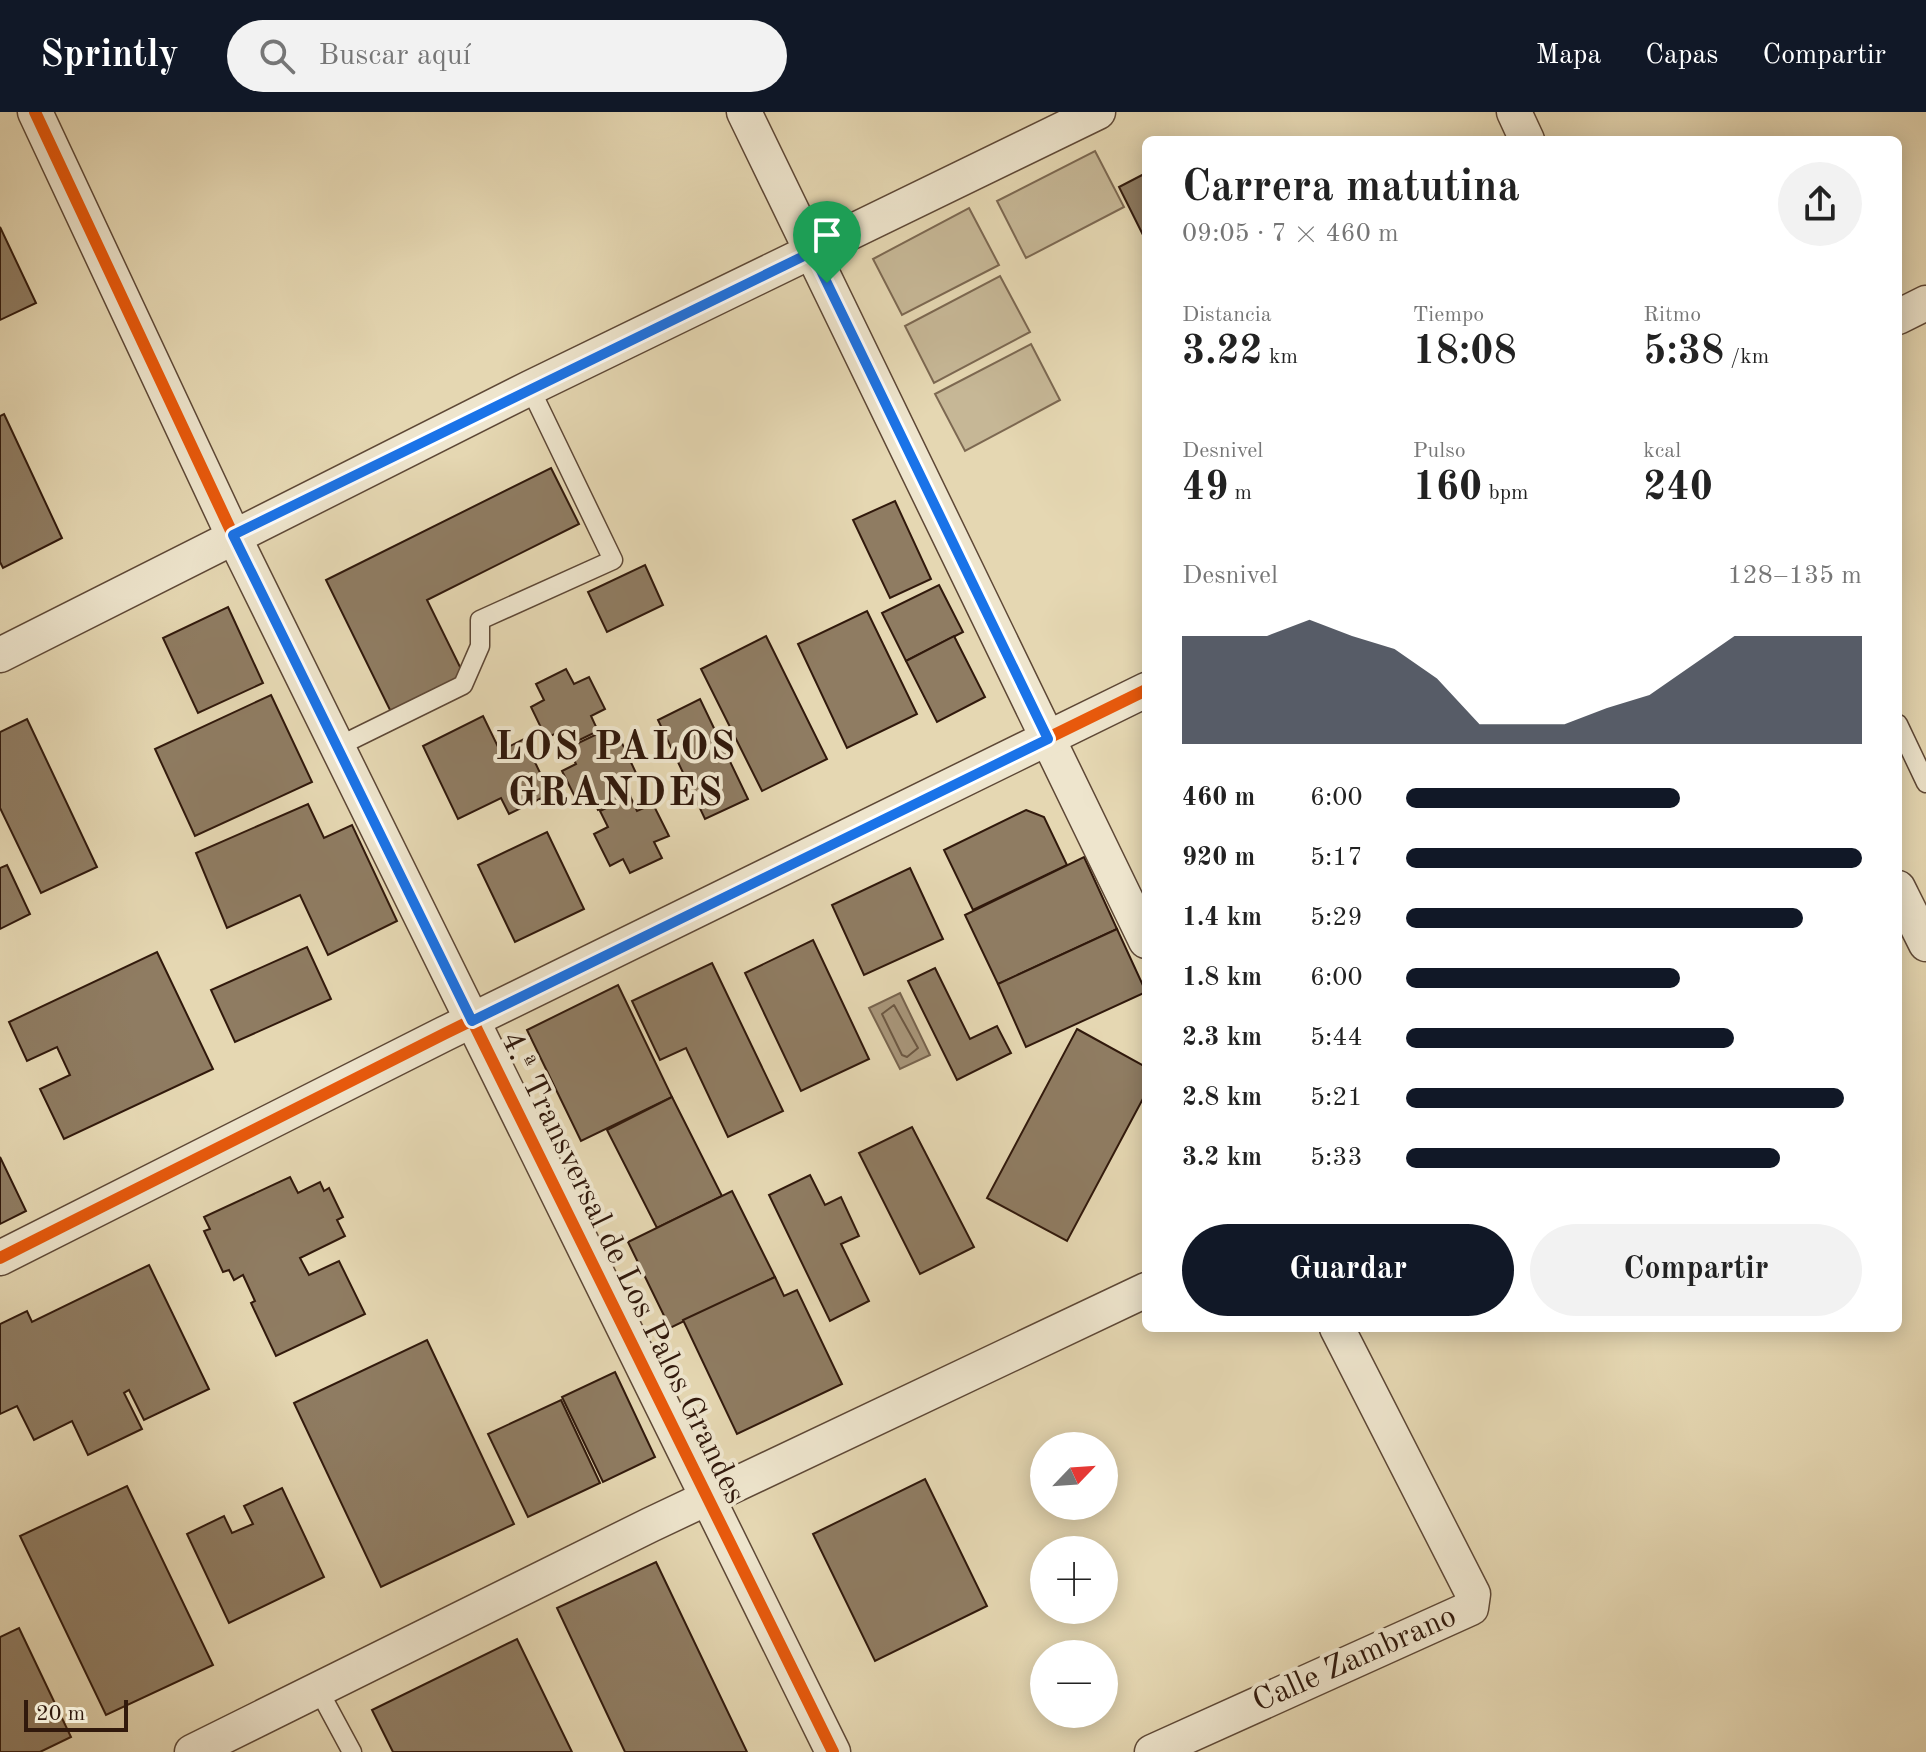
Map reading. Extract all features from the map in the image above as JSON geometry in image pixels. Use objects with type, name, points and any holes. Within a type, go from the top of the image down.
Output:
[{"type":"street","name":"4.ª Transversal de Los Palos Grandes","points":[[35,112],[233,535],[833,1752]]},
{"type":"street","points":[[744,112],[1142,933]]},
{"type":"street","points":[[0,655],[530,388],[1098,112]]},
{"type":"street","points":[[1514,112],[1525,136]]},
{"type":"street","points":[[1902,315],[1926,303]]},
{"type":"street","points":[[0,1258],[472,1021],[1142,692]]},
{"type":"street","points":[[1908,906],[1926,944]]},
{"type":"street","points":[[192,1752],[706,1499],[1142,1292]]},
{"type":"street","name":"Calle Zambrano","points":[[1152,1752],[1471,1608],[1473,1594],[1339,1332]]},
{"type":"lane","points":[[337,747],[463,685],[480,646],[480,620],[613,560],[530,388]]},
{"type":"lane","points":[[1902,732],[1926,783]]},
{"type":"lane","points":[[318,1689],[352,1752]]},
{"type":"shaded area","points":[[1095,151],[1124,207],[1026,258],[997,201]]},
{"type":"shaded area","points":[[969,208],[999,265],[902,315],[873,259]]},
{"type":"shaded area","points":[[1000,276],[1030,332],[934,383],[905,326]]},
{"type":"shaded area","points":[[1031,344],[1060,400],[965,451],[935,394]]},
{"type":"water","points":[[900,993],[930,1055],[900,1069],[869,1008]]},
{"type":"building","points":[[1142,175],[1142,233],[1119,187]]},
{"type":"building","points":[[0,227],[36,303],[0,320]]},
{"type":"building","points":[[4,414],[62,538],[3,568],[0,562],[0,416]]},
{"type":"building","points":[[551,468],[579,524],[427,600],[464,675],[391,712],[326,580]]},
{"type":"building","points":[[895,501],[931,579],[890,598],[853,520]]},
{"type":"building","points":[[645,565],[663,605],[607,632],[588,592]]},
{"type":"building","points":[[939,585],[963,632],[906,661],[882,613]]},
{"type":"building","points":[[228,607],[263,683],[198,713],[163,638]]},
{"type":"building","points":[[867,611],[917,714],[847,748],[798,644]]},
{"type":"building","points":[[766,636],[827,759],[762,791],[701,669]]},
{"type":"building","points":[[954,636],[985,697],[937,722],[906,661]]},
{"type":"building","points":[[566,669],[574,684],[589,677],[605,709],[591,716],[598,731],[567,746],[559,732],[546,738],[531,707],[544,700],[536,684]]},
{"type":"building","points":[[271,695],[312,782],[195,836],[155,749]]},
{"type":"building","points":[[700,699],[748,799],[705,819],[658,720]]},
{"type":"building","points":[[483,716],[500,751],[524,739],[550,794],[509,814],[501,798],[458,819],[423,746]]},
{"type":"building","points":[[27,719],[97,867],[41,893],[0,808],[0,732]]},
{"type":"building","points":[[597,734],[605,748],[621,741],[636,773],[622,780],[630,795],[598,810],[591,796],[578,803],[562,771],[576,764],[568,748]]},
{"type":"building","points":[[630,796],[637,811],[653,804],[669,836],[654,842],[662,858],[630,873],[623,859],[610,866],[594,834],[608,827],[600,811]]},
{"type":"building","points":[[308,804],[324,838],[352,825],[397,921],[328,955],[300,895],[227,928],[196,853]]},
{"type":"building","points":[[1026,810],[1044,817],[1067,865],[973,910],[944,850]]},
{"type":"building","points":[[547,832],[584,909],[515,942],[478,865]]},
{"type":"building","points":[[1084,857],[1117,929],[998,984],[965,915]]},
{"type":"building","points":[[7,865],[30,914],[0,929],[0,868]]},
{"type":"building","points":[[910,868],[943,939],[864,975],[832,905]]},
{"type":"building","points":[[1117,929],[1142,983],[1142,994],[1026,1047],[998,984]]},
{"type":"building","points":[[813,940],[869,1059],[801,1091],[745,973]]},
{"type":"building","points":[[307,947],[331,999],[235,1042],[211,990]]},
{"type":"building","points":[[157,952],[213,1069],[64,1139],[40,1089],[70,1075],[57,1047],[27,1061],[9,1022]]},
{"type":"building","points":[[712,963],[783,1111],[728,1137],[686,1048],[660,1060],[632,1001]]},
{"type":"building","points":[[935,968],[970,1039],[997,1026],[1011,1053],[957,1080],[908,981]]},
{"type":"building","points":[[618,985],[672,1097],[581,1141],[527,1030]]},
{"type":"building","points":[[1077,1029],[1142,1065],[1142,1100],[1067,1241],[987,1198]]},
{"type":"building","points":[[672,1097],[722,1196],[657,1228],[607,1130]]},
{"type":"building","points":[[912,1127],[974,1247],[920,1274],[859,1153]]},
{"type":"building","points":[[0,1157],[26,1211],[0,1224]]},
{"type":"building","points":[[810,1175],[825,1205],[841,1197],[859,1236],[841,1244],[869,1301],[830,1321],[769,1195]]},
{"type":"building","points":[[290,1177],[298,1193],[320,1182],[324,1191],[329,1188],[343,1217],[337,1220],[345,1236],[300,1258],[309,1275],[339,1261],[365,1314],[276,1356],[251,1303],[255,1301],[243,1275],[234,1280],[229,1270],[223,1272],[204,1231],[210,1229],[204,1217]]},
{"type":"building","points":[[732,1191],[775,1277],[670,1328],[628,1242]]},
{"type":"building","points":[[149,1265],[209,1389],[144,1420],[129,1390],[124,1393],[142,1429],[88,1455],[72,1421],[34,1440],[17,1406],[0,1414],[0,1324],[27,1311],[32,1322]]},
{"type":"building","points":[[775,1277],[784,1296],[797,1290],[842,1384],[737,1434],[683,1320]]},
{"type":"building","points":[[427,1340],[514,1524],[381,1587],[294,1403]]},
{"type":"building","points":[[615,1372],[655,1457],[603,1482],[562,1397]]},
{"type":"building","points":[[561,1400],[600,1483],[528,1517],[488,1434]]},
{"type":"building","points":[[925,1479],[987,1606],[875,1661],[813,1534]]},
{"type":"building","points":[[127,1486],[213,1665],[106,1715],[20,1536]]},
{"type":"building","points":[[282,1488],[324,1577],[229,1623],[187,1534],[224,1516],[232,1533],[253,1524],[244,1506]]},
{"type":"building","points":[[656,1562],[747,1752],[625,1752],[557,1608]]},
{"type":"building","points":[[19,1628],[71,1737],[40,1752],[0,1752],[0,1637]]},
{"type":"building","points":[[517,1639],[572,1752],[393,1752],[372,1710]]},
{"type":"cycle path","points":[[35,112],[233,535],[833,1752]]},
{"type":"cycle path","points":[[0,1258],[444,1034],[1142,692]]},
{"type":"district","name":"LOS PALOS GRANDES","points":[[616,772]]},
{"type":"route","points":[[812,252],[827,283],[1048,739],[472,1021],[233,535],[299,506],[530,388],[812,252]]}]
